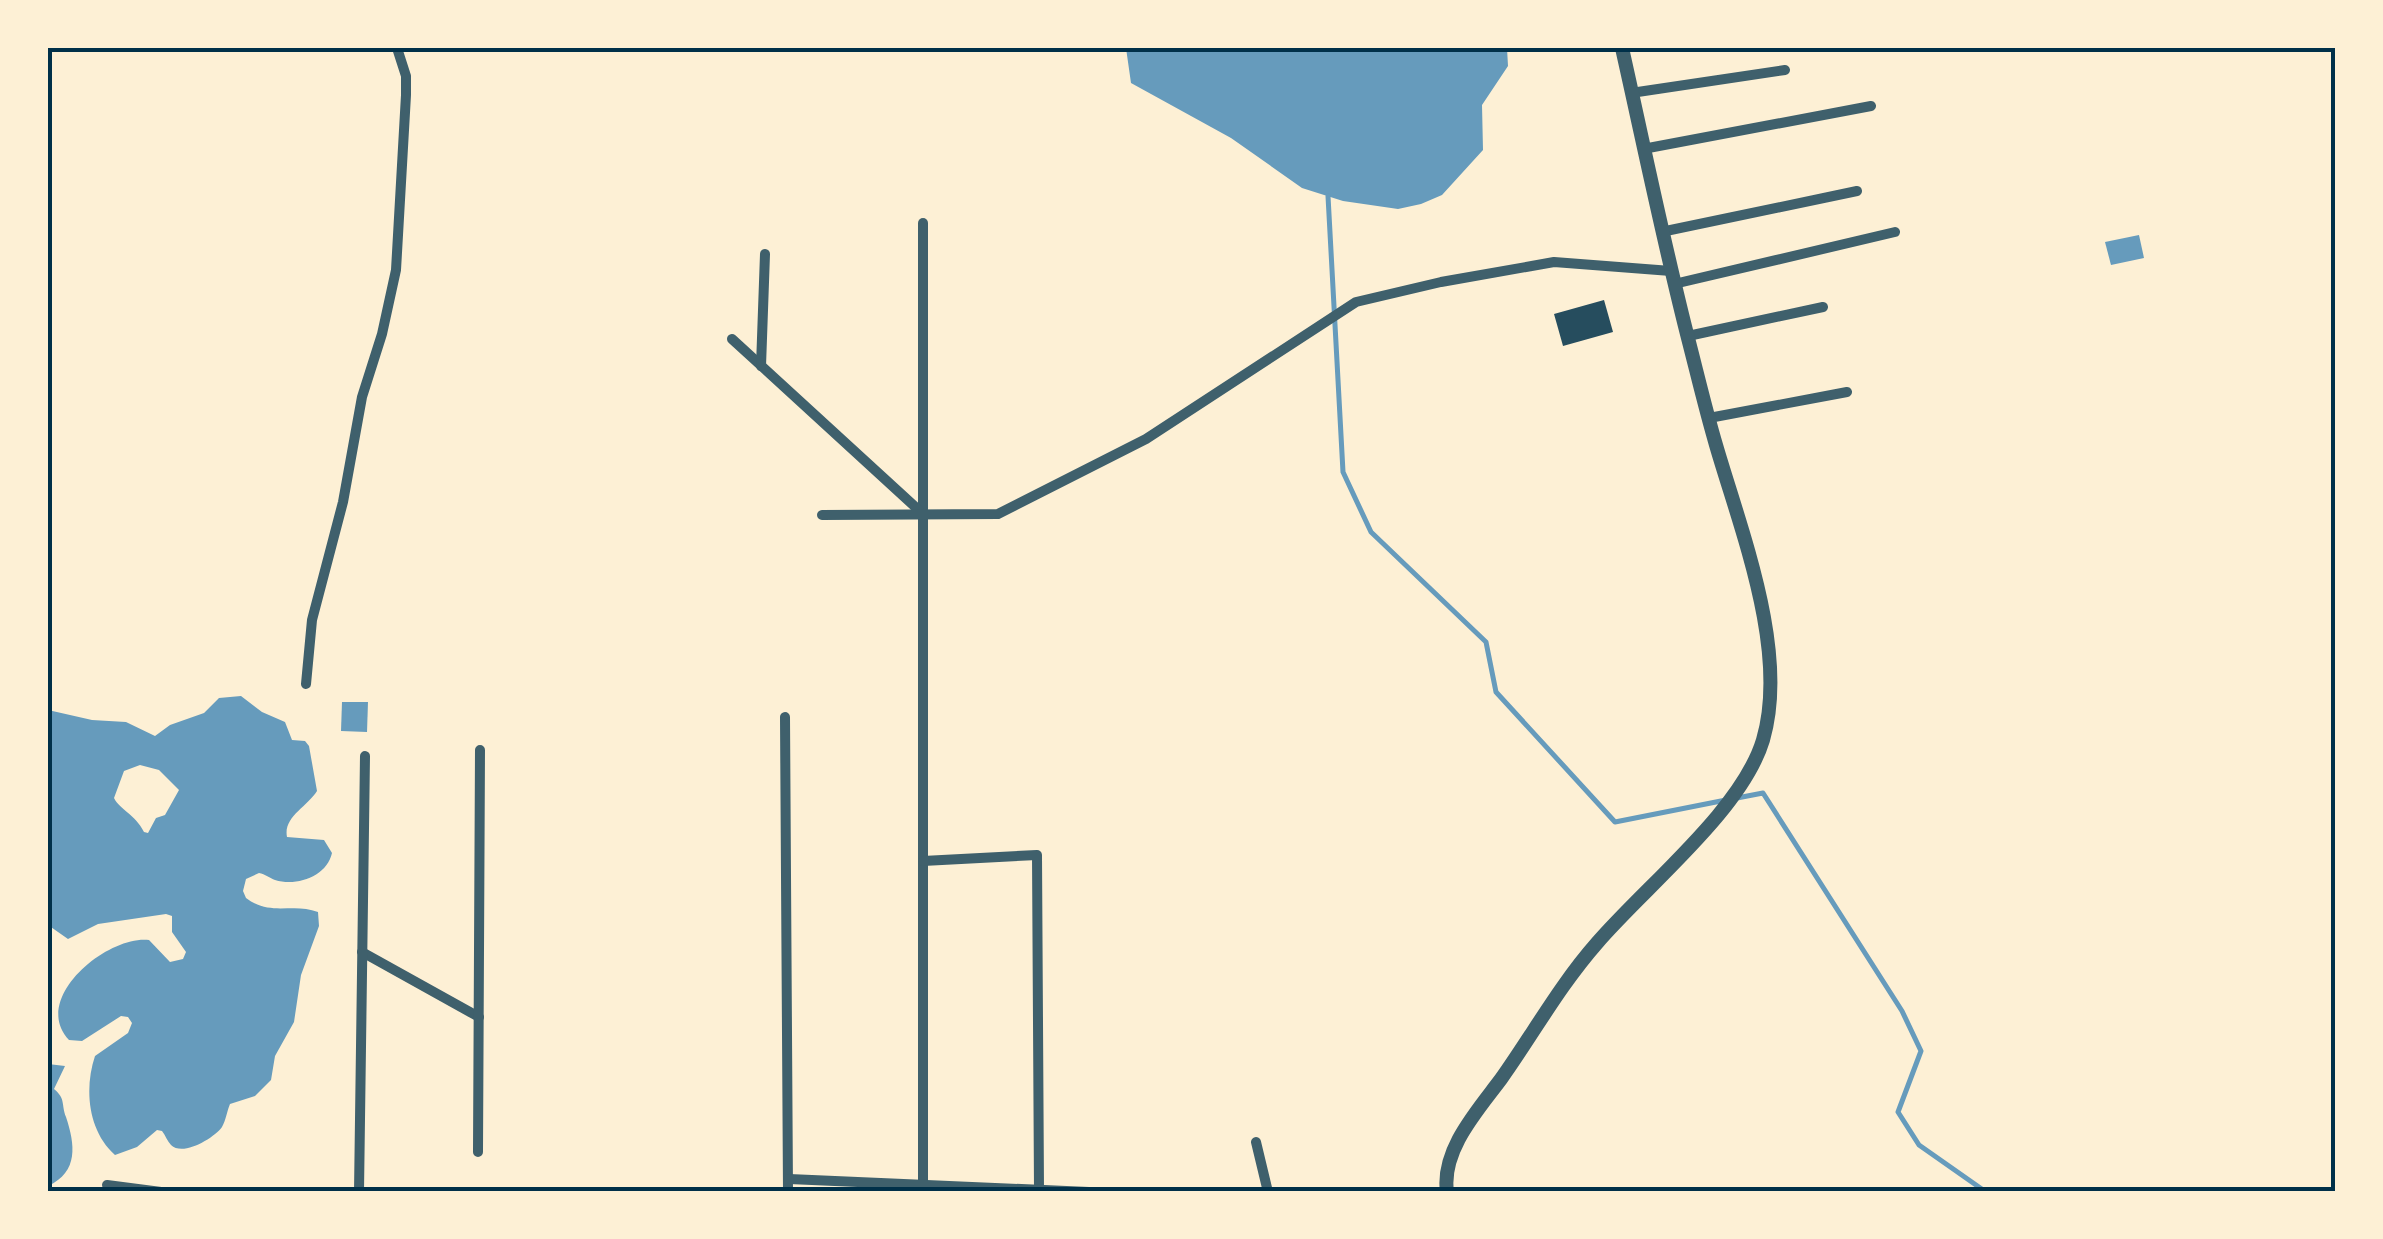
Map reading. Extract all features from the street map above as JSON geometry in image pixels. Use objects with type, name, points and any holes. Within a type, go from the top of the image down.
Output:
[{"type":"street","points":[[306,684],[312,620],[343,502],[362,397],[382,334],[396,270],[406,95],[406,76],[396,48]]},
{"type":"street","points":[[1447,1192],[1445,1178],[1464,1131],[1547,1007],[1594,945],[1747,778],[1763,741],[1770,704],[1771,658],[1743,528],[1709,418],[1661,232],[1622,48]]},
{"type":"street","points":[[1631,94],[1785,70]]},
{"type":"street","points":[[1643,149],[1870,106]]},
{"type":"street","points":[[1661,232],[1857,191]]},
{"type":"street","points":[[922,224],[923,1188]]},
{"type":"street","points":[[822,515],[998,514],[1146,439],[1356,302],[1554,262],[1673,277],[1895,232]]},
{"type":"street","points":[[761,366],[765,254]]},
{"type":"street","points":[[1688,336],[1824,307]]},
{"type":"street","points":[[732,340],[924,514]]},
{"type":"street","points":[[1709,418],[1847,392]]},
{"type":"street","points":[[785,717],[789,1185],[1089,1192]]},
{"type":"street","points":[[478,1152],[480,750]]},
{"type":"street","points":[[359,1192],[365,756]]},
{"type":"street","points":[[923,860],[1037,855],[1039,1190]]},
{"type":"street","points":[[362,952],[478,1017]]},
{"type":"street","points":[[1256,1142],[1268,1192]]},
{"type":"street","points":[[107,1185],[161,1192]]},
{"type":"water","points":[[1126,48],[1507,48],[1508,66],[1482,105],[1483,150],[1442,195],[1398,209],[1343,201],[1302,188],[1231,138],[1131,83]]},
{"type":"water","points":[[2139,235],[2144,258],[2111,265],[2105,242]]},
{"type":"water","points":[[241,696],[262,712],[285,722],[292,740],[305,741],[309,746],[317,791],[292,818],[287,837],[324,840],[332,853],[329,861],[318,873],[301,881],[284,882],[259,873],[246,879],[243,891],[246,898],[264,907],[318,912],[319,926],[301,975],[294,1022],[275,1056],[271,1080],[255,1096],[230,1104],[222,1127],[198,1145],[176,1148],[157,1130],[137,1147],[115,1155],[94,1122],[90,1082],[95,1056],[128,1033],[132,1023],[121,1016],[82,1041],[69,1040],[60,1024],[59,1006],[79,973],[113,948],[149,940],[170,962],[183,959],[186,952],[172,932],[172,916],[166,914],[98,924],[68,939],[48,925],[48,710],[92,720],[126,722],[155,736],[170,725],[204,713],[219,698]],"holes":[[[140,765],[159,770],[179,790],[165,815],[156,818],[148,833],[114,798],[124,771]]]},
{"type":"water","points":[[342,702],[368,702],[367,732],[341,731]]},
{"type":"water","points":[[48,1064],[65,1066],[54,1089],[62,1099],[72,1156],[65,1173],[48,1186]]},
{"type":"building","points":[[1604,300],[1613,332],[1563,346],[1554,314]]},
{"type":"waterway","points":[[1328,196],[1343,472],[1371,532],[1486,642],[1496,692],[1615,822],[1726,800]]},
{"type":"waterway","points":[[1737,798],[1763,793],[1902,1011],[1921,1051],[1898,1112],[1919,1145],[1986,1192]]}]
